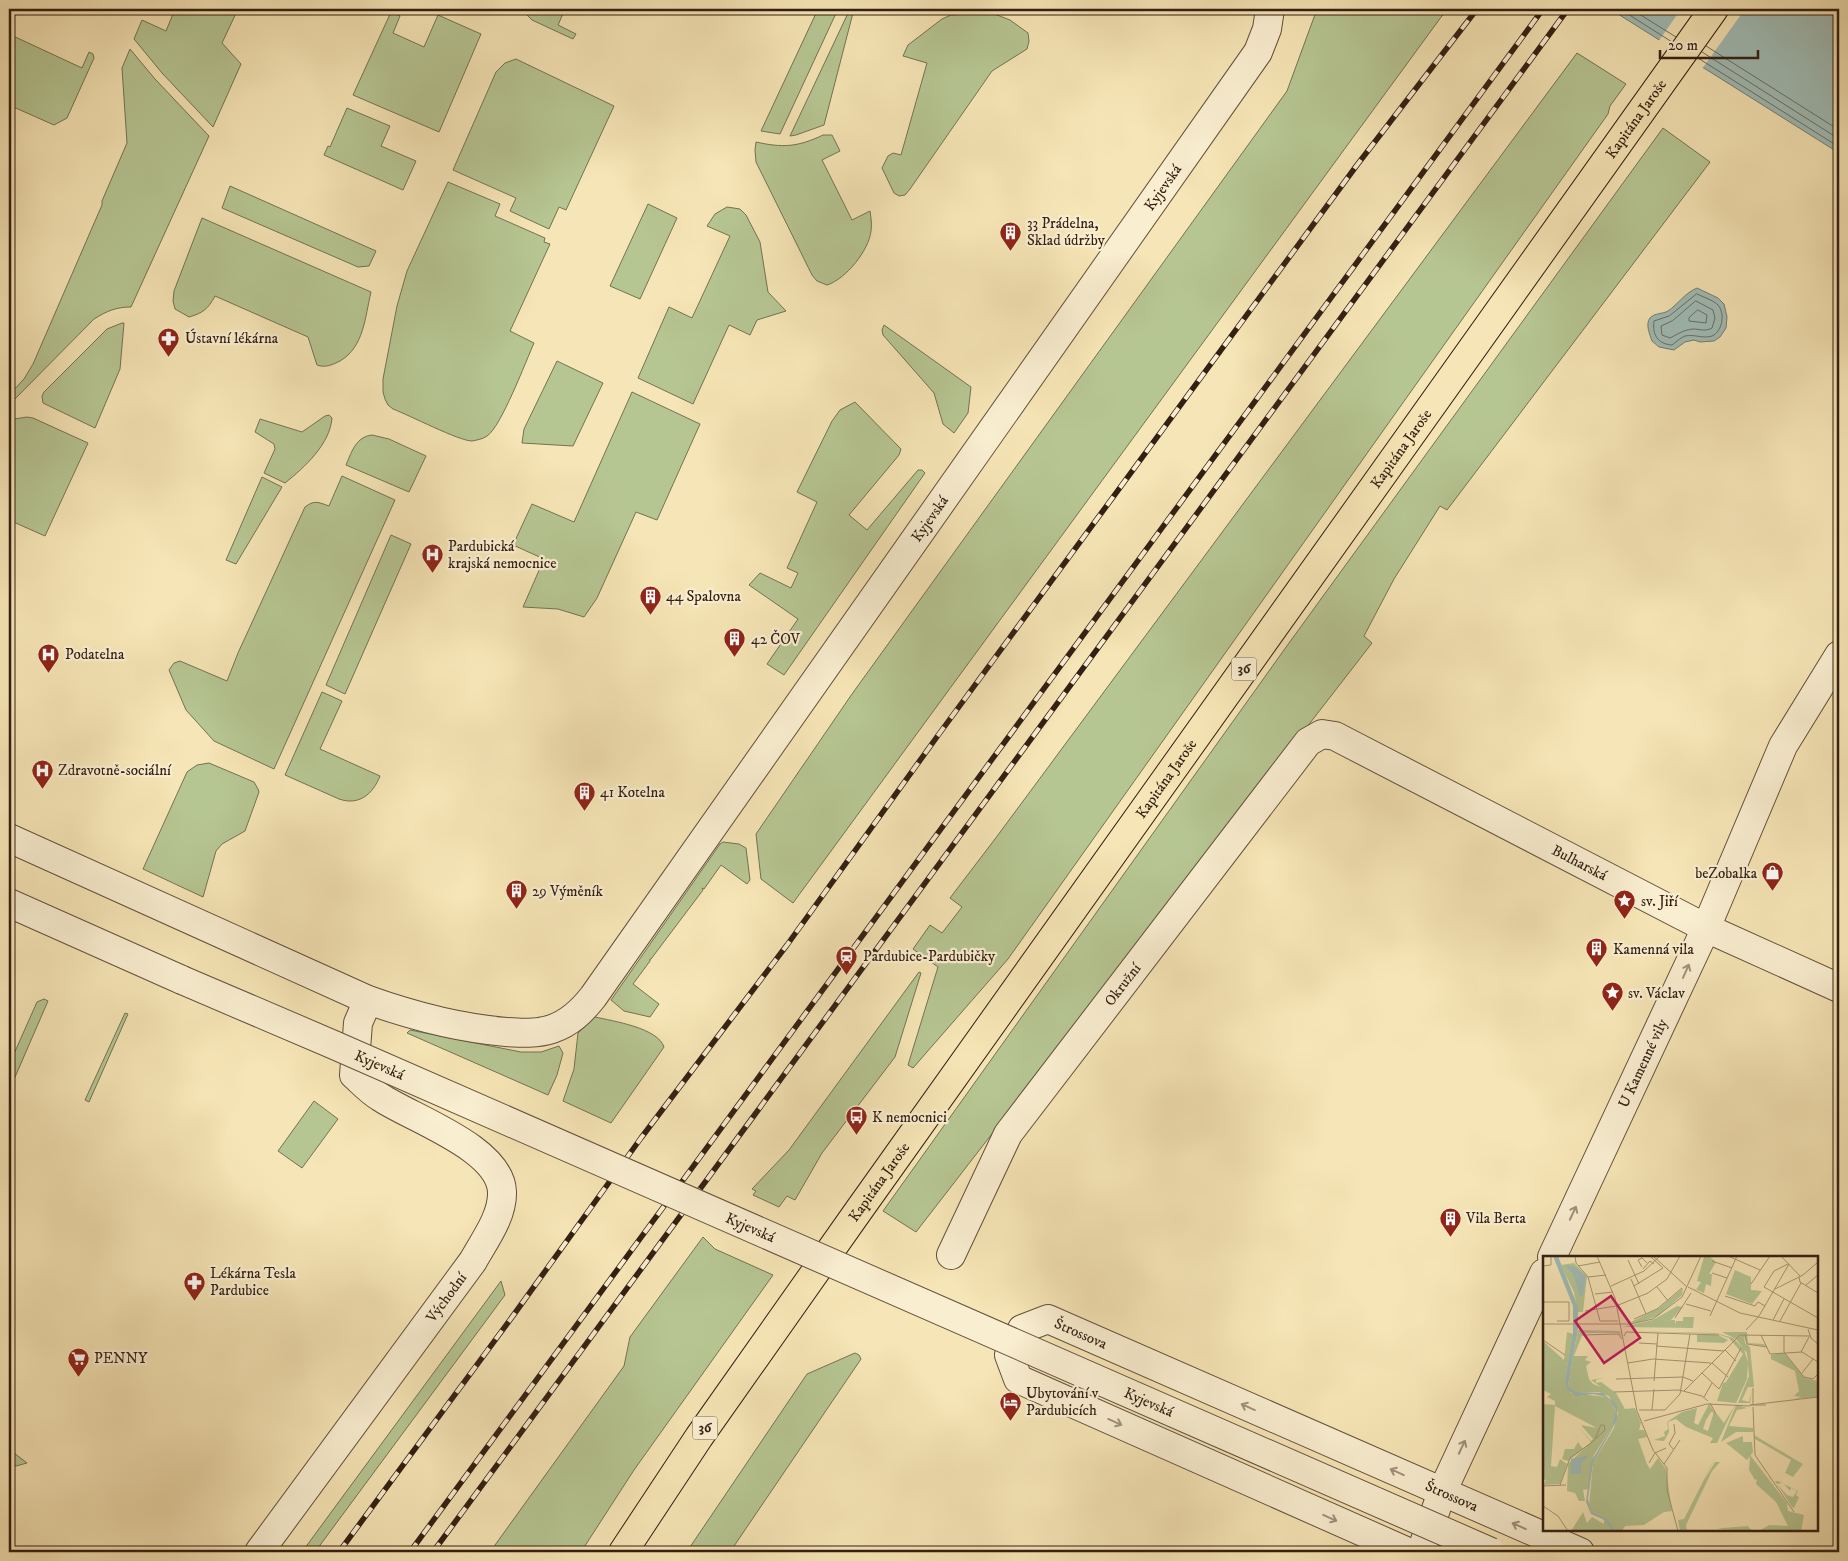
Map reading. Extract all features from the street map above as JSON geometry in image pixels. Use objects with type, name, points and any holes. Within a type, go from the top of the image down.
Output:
[{"type":"main road","name":"Kapitána Jaroše","points":[[623,1552],[699,1437],[1714,9]]},
{"type":"street","name":"Kyjevská","points":[[368,1000],[425,1019],[495,1031],[540,1032],[552,1029],[571,1020],[594,997],[1258,52],[1266,29],[1270,9]]},
{"type":"street","name":"U Kamenné vily","points":[[1552,1256],[1706,928],[1783,746],[1839,655]]},
{"type":"street","name":"Bulharská","points":[[1322,734],[1336,736],[1706,928],[1839,988]]},
{"type":"street","name":"Okružní","points":[[951,1255],[1008,1134],[1308,742],[1322,734]]},
{"type":"street","points":[[9,838],[368,1000]]},
{"type":"street","name":"Kyjevská","points":[[9,903],[1491,1552]]},
{"type":"street","name":"Východní","points":[[259,1552],[473,1261],[492,1227],[501,1201],[500,1179],[494,1169],[484,1159],[460,1141],[379,1097],[354,1075],[358,1023],[368,1000]]},
{"type":"street","points":[[1421,1552],[1442,1492],[1543,1275]]},
{"type":"street","name":"Štrossova","points":[[1408,1552],[1018,1379],[1009,1356],[1022,1329],[1048,1319],[1580,1552]]},
{"type":"green space","points":[[175,9],[238,9],[222,43],[241,64],[213,127],[162,73],[134,39],[142,20],[166,31]]},
{"type":"green space","points":[[526,9],[565,9],[558,25],[576,34],[573,39],[532,20],[526,14]]},
{"type":"green space","points":[[818,9],[838,9],[780,134],[761,131]]},
{"type":"green space","points":[[850,9],[854,9],[824,125],[790,136]]},
{"type":"green space","points":[[1317,9],[1447,9],[793,903],[761,879],[756,834],[852,694],[1287,91]]},
{"type":"green space","points":[[391,12],[400,16],[393,33],[424,47],[438,15],[481,34],[439,132],[353,95]]},
{"type":"green space","points":[[992,13],[1010,20],[1028,33],[1027,49],[992,71],[910,189],[905,195],[899,196],[894,193],[882,168],[888,156],[893,153],[901,155],[927,63],[903,56],[908,45],[942,19],[951,15]]},
{"type":"green space","points":[[11,35],[82,68],[89,52],[93,54],[94,58],[67,118],[54,125],[9,105],[9,88],[12,81],[9,80],[9,37]]},
{"type":"green space","points":[[130,49],[155,79],[209,136],[131,307],[112,310],[94,319],[9,405],[9,395],[24,379],[33,364],[127,143],[122,68]]},
{"type":"green space","points":[[1577,53],[1626,84],[1610,106],[1608,114],[1008,959],[913,1068],[908,1065],[938,967],[913,949],[930,925],[942,933],[962,907],[950,898]]},
{"type":"green space","points":[[516,59],[614,106],[566,210],[559,207],[549,229],[510,211],[516,198],[453,170],[496,72],[505,63]]},
{"type":"green space","points":[[347,108],[390,126],[381,146],[416,161],[403,190],[324,155],[328,146],[330,147]]},
{"type":"green space","points":[[1663,128],[1710,162],[1447,510],[1440,506],[1394,579],[1364,636],[1372,643],[916,1232],[883,1211],[1289,643]]},
{"type":"green space","points":[[823,135],[832,135],[840,151],[822,160],[852,220],[870,211],[871,223],[869,239],[861,255],[842,277],[827,285],[817,281],[812,275],[756,162],[755,150],[756,142],[782,146],[806,142]]},
{"type":"green space","points":[[448,182],[500,204],[495,216],[545,238],[544,242],[550,244],[510,331],[534,343],[513,393],[493,430],[482,439],[472,441],[393,409],[388,405],[383,392],[383,379],[397,306],[407,271]]},
{"type":"green space","points":[[230,186],[376,251],[369,266],[358,267],[222,208]]},
{"type":"green space","points":[[648,204],[677,218],[640,299],[610,286]]},
{"type":"green space","points":[[727,207],[740,209],[746,215],[760,242],[768,292],[786,311],[757,320],[750,335],[729,325],[693,404],[638,378],[669,307],[692,318],[730,236],[707,226],[715,214]]},
{"type":"green space","points":[[202,218],[371,292],[359,340],[348,355],[331,365],[317,365],[308,337],[215,296],[205,310],[189,317],[175,309],[173,301],[174,291]]},
{"type":"green space","points":[[124,323],[120,369],[95,428],[43,403],[42,396],[44,392],[107,329]]},
{"type":"green space","points":[[884,325],[971,387],[968,413],[954,433],[943,424],[934,393],[883,335]]},
{"type":"green space","points":[[557,361],[603,383],[573,446],[522,443],[524,429]]},
{"type":"green space","points":[[632,392],[700,424],[657,520],[636,512],[597,598],[584,617],[558,609],[523,607],[544,559],[513,545],[532,504],[574,522]]},
{"type":"green space","points":[[855,402],[901,449],[899,455],[849,515],[867,530],[918,470],[922,470],[925,473],[784,675],[767,664],[798,619],[749,585],[760,573],[791,588],[798,573],[787,568],[817,502],[797,492],[832,421],[840,410]]},
{"type":"green space","points":[[329,415],[332,418],[327,437],[322,446],[300,470],[285,483],[264,473],[275,449],[274,444],[255,432],[260,419],[302,432]]},
{"type":"green space","points":[[27,417],[88,443],[45,536],[9,520],[9,430],[14,419]]},
{"type":"green space","points":[[372,435],[389,439],[426,456],[409,492],[346,465],[358,442]]},
{"type":"green space","points":[[342,476],[395,500],[274,769],[214,741],[186,710],[169,670],[174,663],[180,661],[227,681],[305,507],[316,502],[329,506]]},
{"type":"green space","points":[[262,477],[282,487],[236,564],[226,560]]},
{"type":"green space","points":[[391,535],[411,544],[345,694],[326,685]]},
{"type":"green space","points":[[322,692],[342,701],[320,749],[380,776],[369,793],[359,800],[346,801],[339,799],[285,775]]},
{"type":"green space","points":[[209,763],[254,782],[259,792],[245,831],[222,844],[216,851],[203,897],[143,869],[187,772],[197,765]]},
{"type":"green space","points":[[723,842],[739,844],[746,848],[750,880],[747,884],[721,865],[704,889],[702,888],[703,890],[633,984],[659,1004],[650,1017],[624,1011],[611,1000]]},
{"type":"green space","points":[[919,972],[921,973],[895,1057],[822,1153],[795,1200],[787,1196],[779,1207],[753,1195],[756,1191],[752,1189],[789,1150]]},
{"type":"green space","points":[[44,999],[48,1001],[9,1091],[9,1065],[37,1002]]},
{"type":"green space","points":[[125,1013],[128,1014],[89,1102],[85,1100]]},
{"type":"green space","points":[[595,1017],[644,1030],[660,1040],[664,1047],[611,1123],[563,1101],[574,1069],[578,1033]]},
{"type":"green space","points":[[410,1030],[521,1052],[541,1052],[559,1046],[563,1053],[557,1075],[548,1095],[407,1033]]},
{"type":"green space","points":[[314,1101],[338,1119],[302,1168],[278,1151]]},
{"type":"green space","points":[[703,1237],[715,1249],[773,1275],[634,1470],[581,1552],[490,1552],[624,1366],[630,1337]]},
{"type":"green space","points":[[501,1281],[505,1295],[315,1552],[302,1552]]},
{"type":"green space","points":[[855,1353],[861,1359],[730,1552],[688,1552],[807,1374]]},
{"type":"green space","points":[[9,1449],[27,1463],[16,1466],[9,1464]]},
{"type":"water","points":[[1610,9],[1839,9],[1839,153]]},
{"type":"water","points":[[1697,288],[1718,298],[1724,304],[1727,317],[1726,328],[1720,337],[1714,341],[1700,342],[1694,340],[1685,342],[1674,350],[1659,347],[1652,341],[1649,333],[1648,323],[1650,318],[1668,311]]},
{"type":"pier","points":[[1681,9],[1745,9],[1702,69],[1658,42]]},
{"type":"railway","points":[[339,1552],[641,1138],[787,945],[939,734],[1357,165],[1477,9]]},
{"type":"railway","points":[[410,1552],[1543,9]]},
{"type":"railway","points":[[433,1552],[1568,9]]},
{"type":"place","name":"33 Prádelna, Sklad údržby","points":[[1011,251]]},
{"type":"place","name":"Ústavní lékárna","points":[[169,357]]},
{"type":"place","name":"Pardubická krajská nemocnice","points":[[432,574]]},
{"type":"place","name":"44 Spalovna","points":[[650,615]]},
{"type":"place","name":"42 ČOV","points":[[735,658]]},
{"type":"place","name":"Podatelna","points":[[49,673]]},
{"type":"place","name":"Zdravotně-sociální","points":[[42,789]]},
{"type":"place","name":"41 Kotelna","points":[[584,811]]},
{"type":"place","name":"beZobalka","points":[[1773,892]]},
{"type":"place","name":"29 Výměník","points":[[516,910]]},
{"type":"place","name":"sv. Jiří","points":[[1625,920]]},
{"type":"place","name":"Kamenná vila","points":[[1597,968]]},
{"type":"place","name":"Pardubice-Pardubičky","points":[[847,975]]},
{"type":"place","name":"sv. Václav","points":[[1612,1012]]},
{"type":"place","name":"K nemocnici","points":[[856,1136]]},
{"type":"place","name":"Vila Berta","points":[[1450,1237]]},
{"type":"place","name":"Lékárna Tesla Pardubice","points":[[194,1301]]},
{"type":"place","name":"PENNY","points":[[78,1377]]},
{"type":"place","name":"Ubytování v Pardubicích","points":[[1010,1421]]}]
